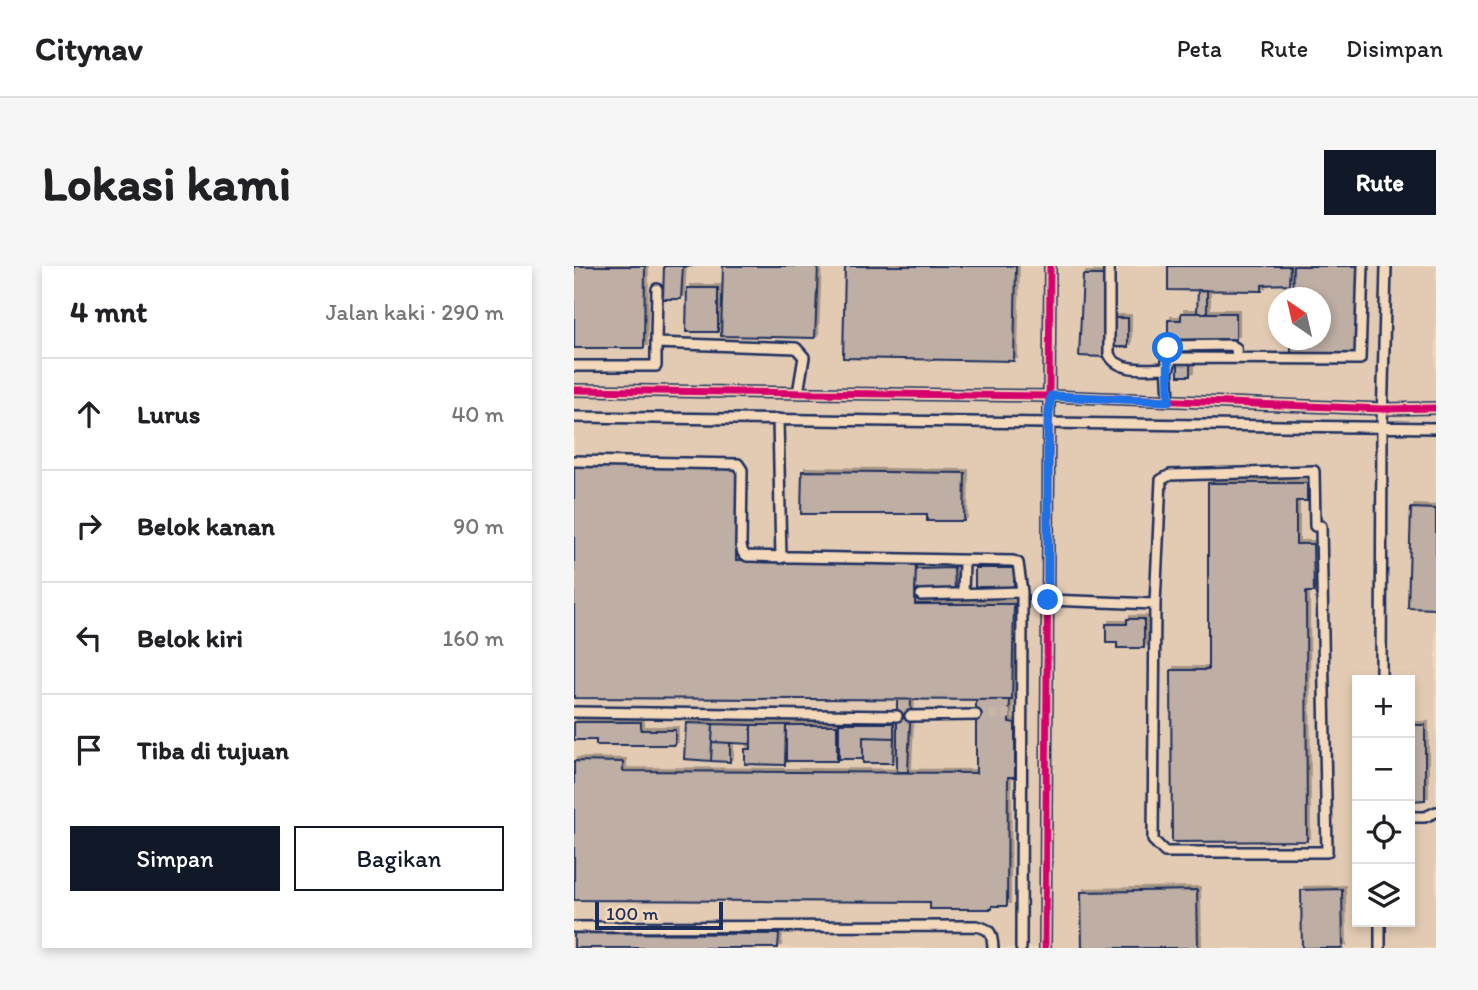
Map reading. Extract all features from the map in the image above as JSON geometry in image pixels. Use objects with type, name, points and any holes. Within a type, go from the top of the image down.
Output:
[{"type":"street","points":[[1045,948],[1051,266]]},
{"type":"street","points":[[1109,266],[1109,354],[1112,361],[1130,367],[1169,368]]},
{"type":"street","points":[[1169,401],[1168,348],[1173,345],[1231,345],[1236,348],[1237,357],[1360,359],[1363,266]]},
{"type":"street","points":[[1381,675],[1386,266]]},
{"type":"street","points":[[574,366],[656,366],[657,289]]},
{"type":"street","points":[[656,343],[796,348],[804,357],[798,393]]},
{"type":"street","points":[[574,390],[1051,396],[1436,408]]},
{"type":"street","points":[[574,417],[1436,428]]},
{"type":"street","points":[[778,419],[781,558]]},
{"type":"street","points":[[574,461],[738,464],[742,470],[743,553],[747,556],[1018,563],[1022,592],[1021,948]]},
{"type":"street","points":[[1314,471],[1315,526],[1321,526],[1327,852],[1165,852],[1157,847],[1153,840],[1155,604],[1160,485],[1166,476],[1314,471]]},
{"type":"street","points":[[963,594],[964,562]]},
{"type":"street","points":[[921,595],[1022,592]]},
{"type":"street","points":[[1048,600],[1155,604]]},
{"type":"street","points":[[574,712],[897,716]]},
{"type":"street","points":[[1010,714],[1022,713]]},
{"type":"street","points":[[910,716],[976,715]]},
{"type":"street","points":[[1415,817],[1425,817],[1436,811]]},
{"type":"street","points":[[574,927],[975,926],[987,928],[992,933],[993,948]]},
{"type":"street","points":[[1380,927],[1380,948]]},
{"type":"shaded area","points":[[574,266],[1436,266],[1436,948],[574,948]]},
{"type":"building","points":[[574,266],[645,266],[644,348],[574,348]]},
{"type":"building","points":[[664,266],[693,266],[683,267],[681,299],[663,299]]},
{"type":"building","points":[[723,266],[818,266],[815,338],[721,336]]},
{"type":"building","points":[[845,266],[1016,266],[1014,361],[843,358]]},
{"type":"building","points":[[1168,266],[1290,266],[1289,284],[1262,285],[1262,291],[1168,290]]},
{"type":"building","points":[[1293,266],[1358,266],[1357,355],[1291,354],[1291,350],[1331,350],[1331,287],[1292,287]]},
{"type":"building","points":[[1083,275],[1106,275],[1103,357],[1079,356]]},
{"type":"building","points":[[687,288],[718,288],[718,332],[686,332]]},
{"type":"building","points":[[1198,290],[1207,290],[1207,313],[1197,313]]},
{"type":"building","points":[[1181,313],[1236,313],[1236,339],[1168,340],[1168,320],[1181,320]]},
{"type":"building","points":[[1113,318],[1128,318],[1128,347],[1112,347]]},
{"type":"building","points":[[1178,364],[1190,364],[1190,376],[1178,376]]},
{"type":"building","points":[[574,465],[737,467],[736,560],[916,562],[915,604],[1014,604],[1012,700],[574,698]]},
{"type":"building","points":[[802,471],[965,473],[964,521],[927,521],[927,514],[801,514]]},
{"type":"building","points":[[1208,483],[1307,483],[1307,501],[1296,501],[1296,544],[1313,544],[1314,592],[1306,592],[1307,841],[1172,842],[1171,670],[1208,670]]},
{"type":"building","points":[[1411,508],[1436,509],[1436,609],[1408,608]]},
{"type":"building","points":[[954,568],[955,590],[915,591],[916,569]]},
{"type":"building","points":[[975,568],[1014,568],[1014,587],[975,587]]},
{"type":"building","points":[[1127,619],[1144,619],[1144,648],[1117,648],[1117,643],[1106,643],[1106,624],[1127,624]]},
{"type":"building","points":[[897,700],[911,700],[908,772],[897,772]]},
{"type":"building","points":[[976,700],[1010,700],[1009,722],[1015,723],[1015,777],[1008,777],[1007,906],[992,906],[992,909],[930,909],[930,902],[574,900],[574,761],[623,762],[623,771],[976,773]]},
{"type":"building","points":[[574,722],[641,722],[641,730],[675,730],[675,745],[596,745],[596,740],[574,740]]},
{"type":"building","points":[[686,723],[713,724],[711,761],[684,759]]},
{"type":"building","points":[[839,723],[894,723],[894,738],[863,737],[863,759],[839,759]]},
{"type":"building","points":[[713,724],[751,725],[751,744],[712,742]]},
{"type":"building","points":[[751,725],[786,725],[785,765],[745,764],[745,749],[751,749]]},
{"type":"building","points":[[786,725],[837,725],[837,761],[786,761]]},
{"type":"building","points":[[1415,725],[1425,725],[1425,800],[1415,801]]},
{"type":"building","points":[[863,737],[894,738],[893,763],[863,763]]},
{"type":"building","points":[[712,742],[730,743],[730,762],[711,761]]},
{"type":"building","points":[[1342,889],[1343,948],[1302,948],[1301,890]]},
{"type":"building","points":[[1197,890],[1198,948],[1082,948],[1081,892]]},
{"type":"building","points":[[574,933],[779,934],[778,948],[574,948]]},
{"type":"tunnel","points":[[976,715],[1010,714]]},
{"type":"cycle path","points":[[1045,948],[1050,266]]},
{"type":"cycle path","points":[[574,390],[1051,396],[1383,409],[1436,408]]},
{"type":"route","points":[[1048,600],[1048,422],[1051,396],[1169,401],[1168,348]]}]
